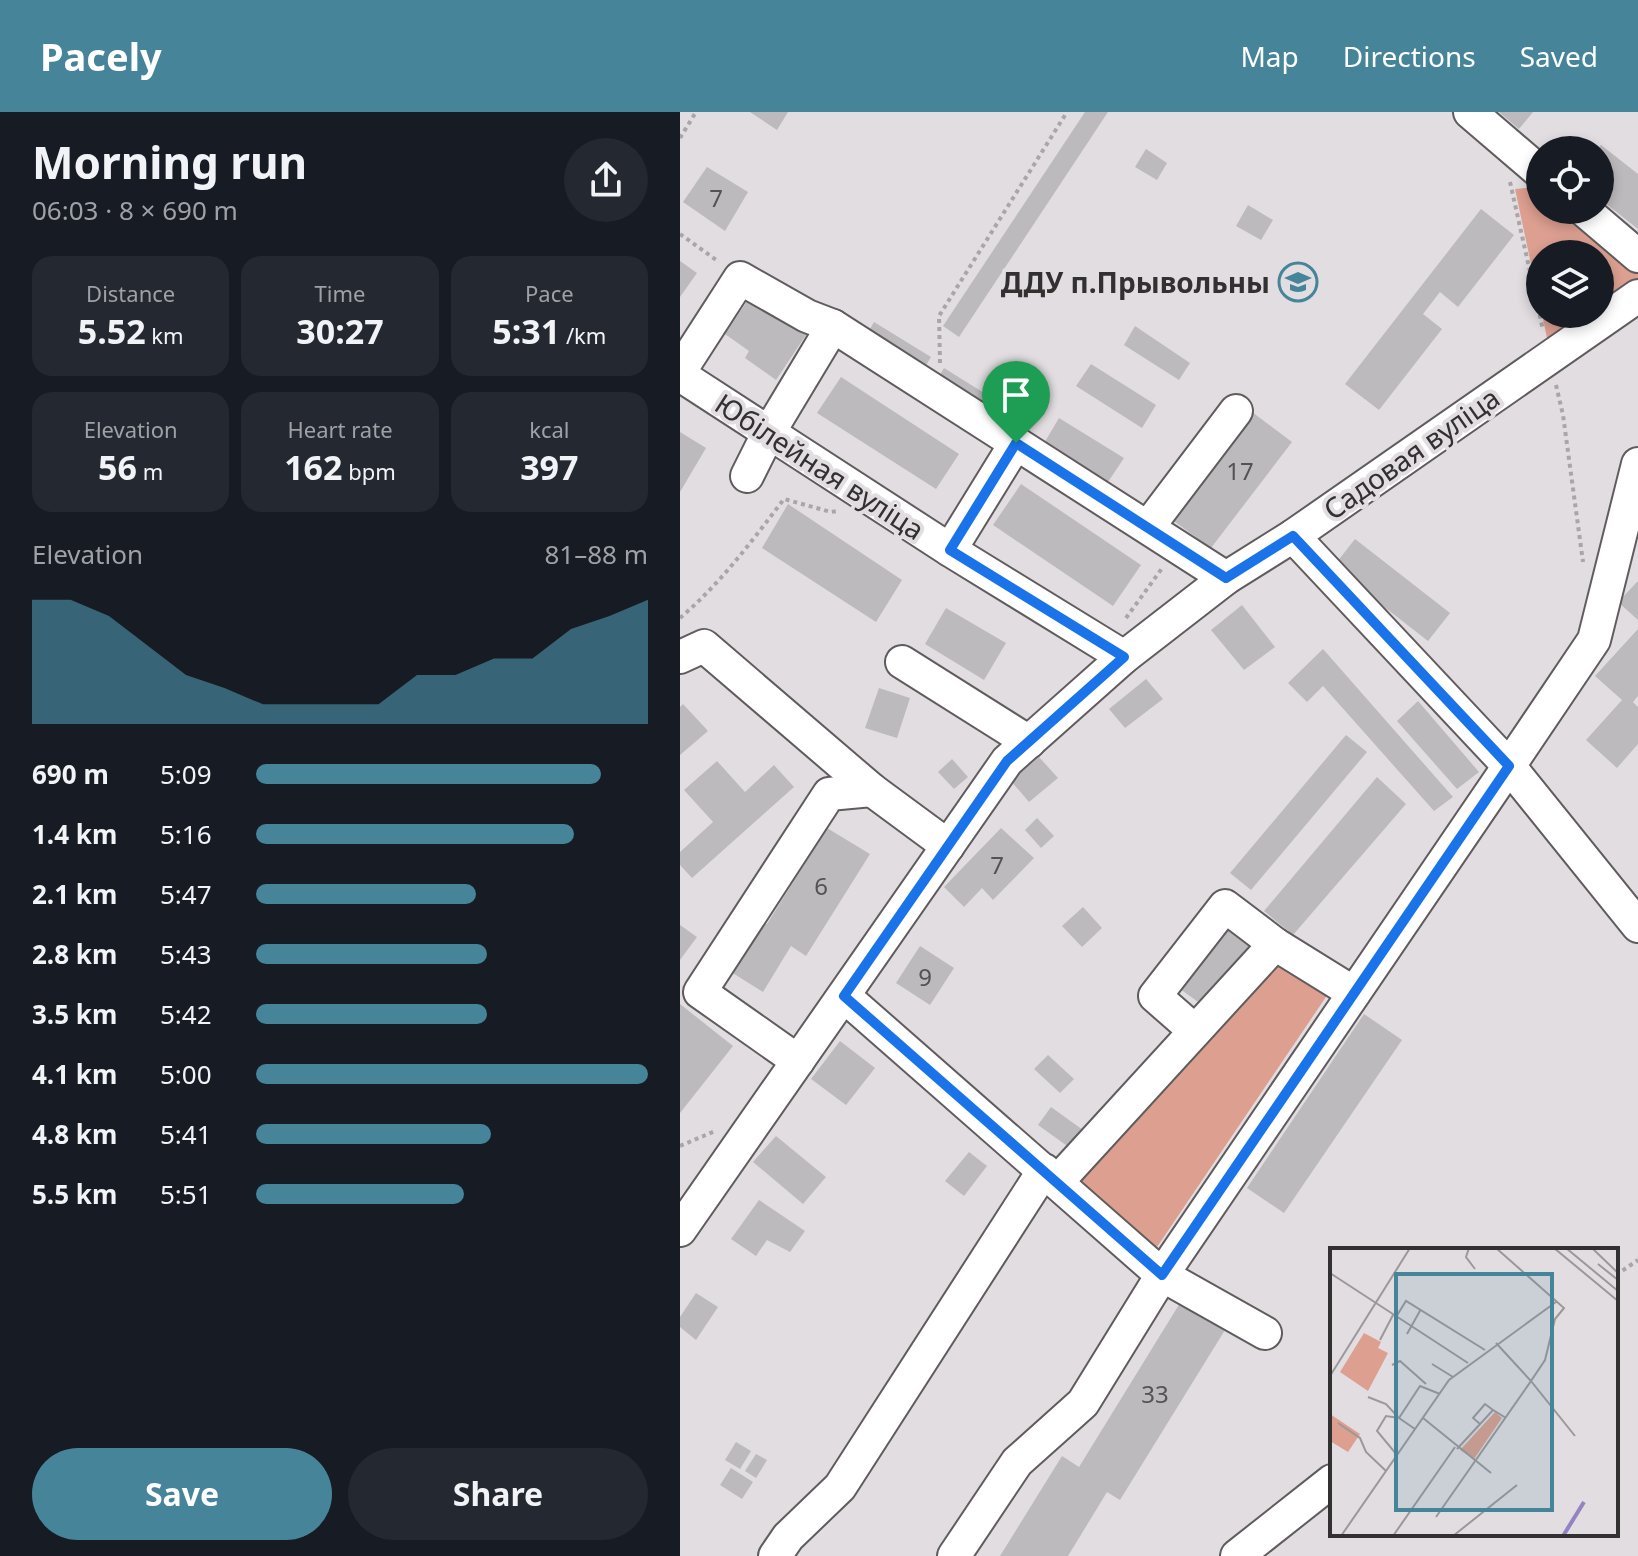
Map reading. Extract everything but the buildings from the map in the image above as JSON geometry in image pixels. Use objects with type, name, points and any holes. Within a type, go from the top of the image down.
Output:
[{"type":"street","points":[[1470,112],[1526,160]]},
{"type":"street","points":[[1600,224],[1638,256]]},
{"type":"street","points":[[680,373],[740,278],[807,316],[833,326],[1226,578]]},
{"type":"street","name":"Садовая вуліца","points":[[681,1224],[1007,761],[1115,652],[1293,536],[1638,296]]},
{"type":"street","points":[[747,476],[768,434],[833,326]]},
{"type":"street","name":"Юбілейная вуліца","points":[[680,373],[768,434],[1115,652]]},
{"type":"street","points":[[1148,527],[1236,411]]},
{"type":"street","points":[[950,550],[1016,443]]},
{"type":"street","points":[[954,1556],[1017,1462],[1083,1403],[1162,1275],[1594,640],[1638,464]]},
{"type":"street","points":[[1293,536],[1509,766],[1638,926]]},
{"type":"street","points":[[680,657],[704,646],[872,790],[948,846]]},
{"type":"street","points":[[902,662],[1029,742]]},
{"type":"street","points":[[798,1061],[687,987],[829,794],[872,790]]},
{"type":"street","points":[[1195,1031],[1155,996],[1225,906],[1275,944],[1354,993]]},
{"type":"street","points":[[775,1556],[788,1537],[840,1487],[1051,1176],[1195,1031],[1275,944]]},
{"type":"street","points":[[844,996],[1162,1275],[1265,1333]]},
{"type":"street","points":[[1237,1556],[1330,1483]]},
{"type":"path","points":[[680,138],[696,112]]},
{"type":"path","points":[[924,384],[940,363],[939,316],[1067,112]]},
{"type":"path","points":[[680,234],[740,278]]},
{"type":"path","points":[[680,618],[698,603],[747,547],[784,499],[831,512],[872,500]]},
{"type":"path","points":[[1115,652],[1177,546]]},
{"type":"path","points":[[1618,1274],[1638,1260]]},
{"type":"shaded area","points":[[1526,188],[1526,224],[1593,224],[1612,240],[1526,240],[1515,189]]},
{"type":"shaded area","points":[[1614,242],[1638,263],[1638,291],[1614,306]]},
{"type":"shaded area","points":[[1545,328],[1580,328],[1549,348]]},
{"type":"shaded area","points":[[1286,955],[1330,991],[1157,1247],[1072,1189],[1183,1059]]},
{"type":"place","name":"ДДУ п.Прывольны","points":[[1298,282]]},
{"type":"route","points":[[1016,443],[1226,578],[1293,536],[1509,766],[1162,1275],[844,996],[1007,761],[1124,657],[950,550],[1016,443]]}]
